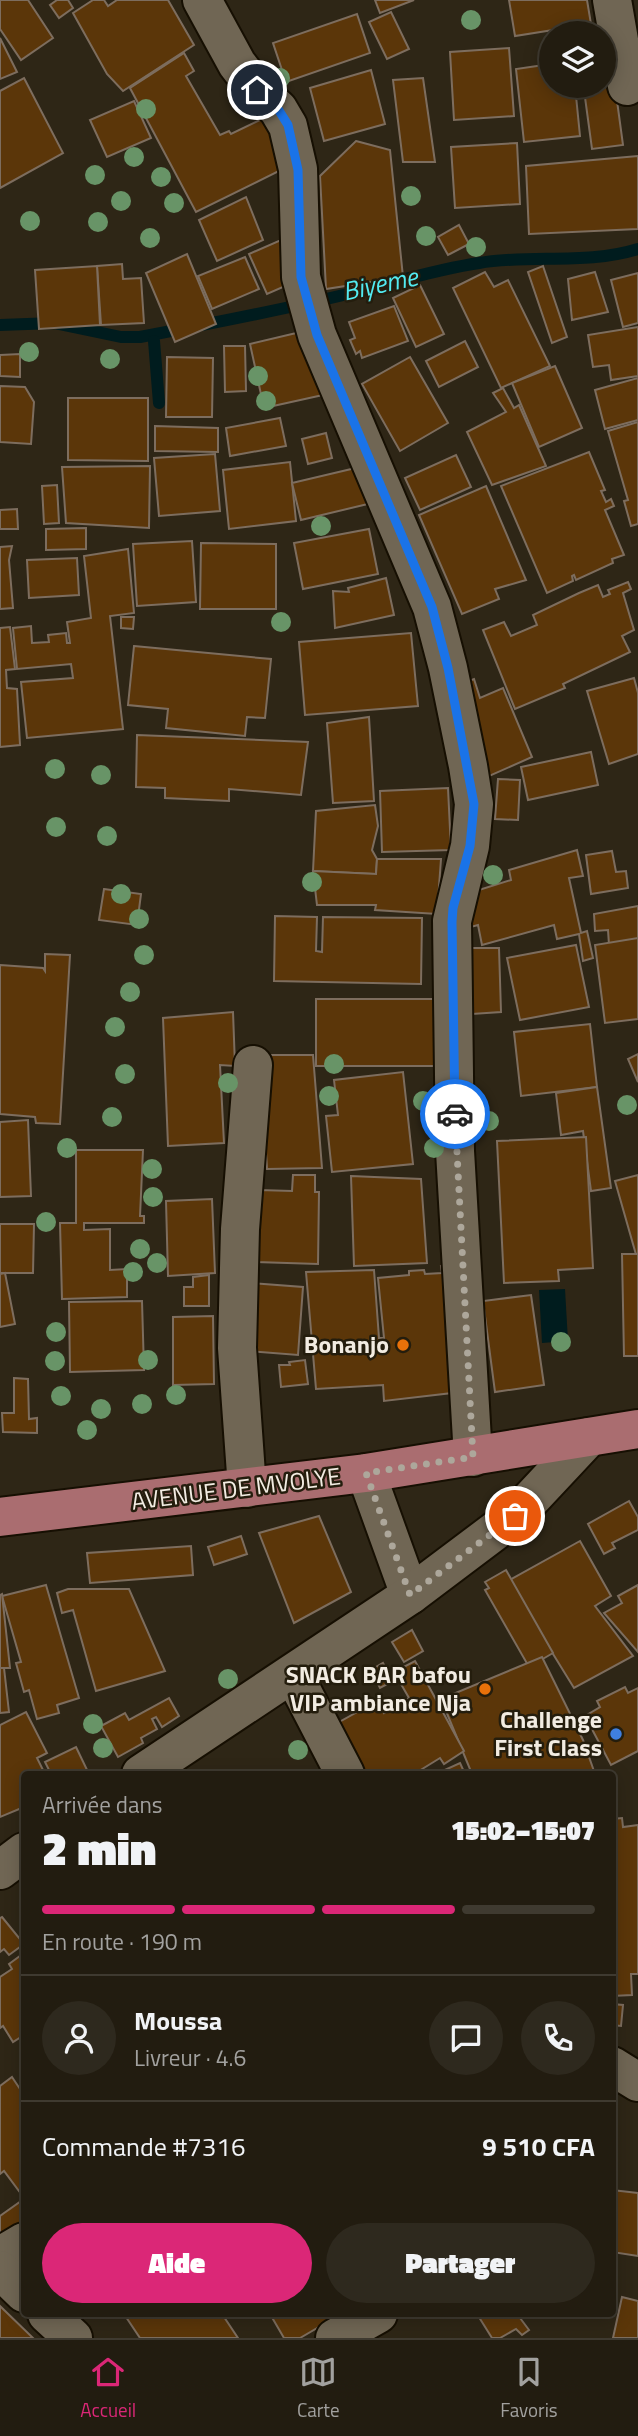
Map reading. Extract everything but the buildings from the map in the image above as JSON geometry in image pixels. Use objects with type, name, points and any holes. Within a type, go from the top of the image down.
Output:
[{"type":"main road","name":"AVENUE DE MVOLYE","points":[[0,1517],[366,1473],[638,1429]]},
{"type":"street","points":[[202,0],[237,64],[257,90],[278,109],[288,125],[298,170],[301,277],[317,335],[432,607],[451,681],[474,804],[470,846],[453,908],[452,922],[455,1151],[473,1457]]},
{"type":"street","points":[[612,0],[627,86]]},
{"type":"street","points":[[247,1488],[237,1348],[240,1229],[253,1065]]},
{"type":"street","points":[[146,1771],[410,1595],[515,1516],[589,1437]]},
{"type":"street","points":[[366,1473],[410,1595]]},
{"type":"street","points":[[293,1674],[343,1771]]},
{"type":"street","points":[[0,1870],[21,1854]]},
{"type":"street","points":[[616,2068],[638,2082]]},
{"type":"street","points":[[0,2256],[21,2244]]},
{"type":"street","points":[[0,2270],[21,2290]]},
{"type":"street","points":[[50,2317],[73,2338]]},
{"type":"street","points":[[335,2338],[373,2317]]},
{"type":"water","points":[[565,1289],[568,1341],[542,1343],[539,1290]]},
{"type":"waterway","name":"Biyeme","points":[[0,325],[54,323],[121,337],[140,337],[305,304],[464,266],[499,260],[599,257],[638,249]]},
{"type":"waterway","points":[[154,341],[159,403]]},
{"type":"way so far","points":[[455,1114],[473,1457],[366,1473],[410,1595],[515,1516]]},
{"type":"place","name":"Bonanjo","points":[[403,1345]]},
{"type":"place","name":"SNACK BAR bafou VIP ambiance Nja","points":[[485,1689]]},
{"type":"place","name":"Challenge First Class","points":[[616,1734]]},
{"type":"route","points":[[257,90],[278,109],[288,125],[298,170],[301,277],[317,335],[432,607],[448,668],[468,766],[474,804],[470,846],[453,908],[452,922],[455,1114]]}]
